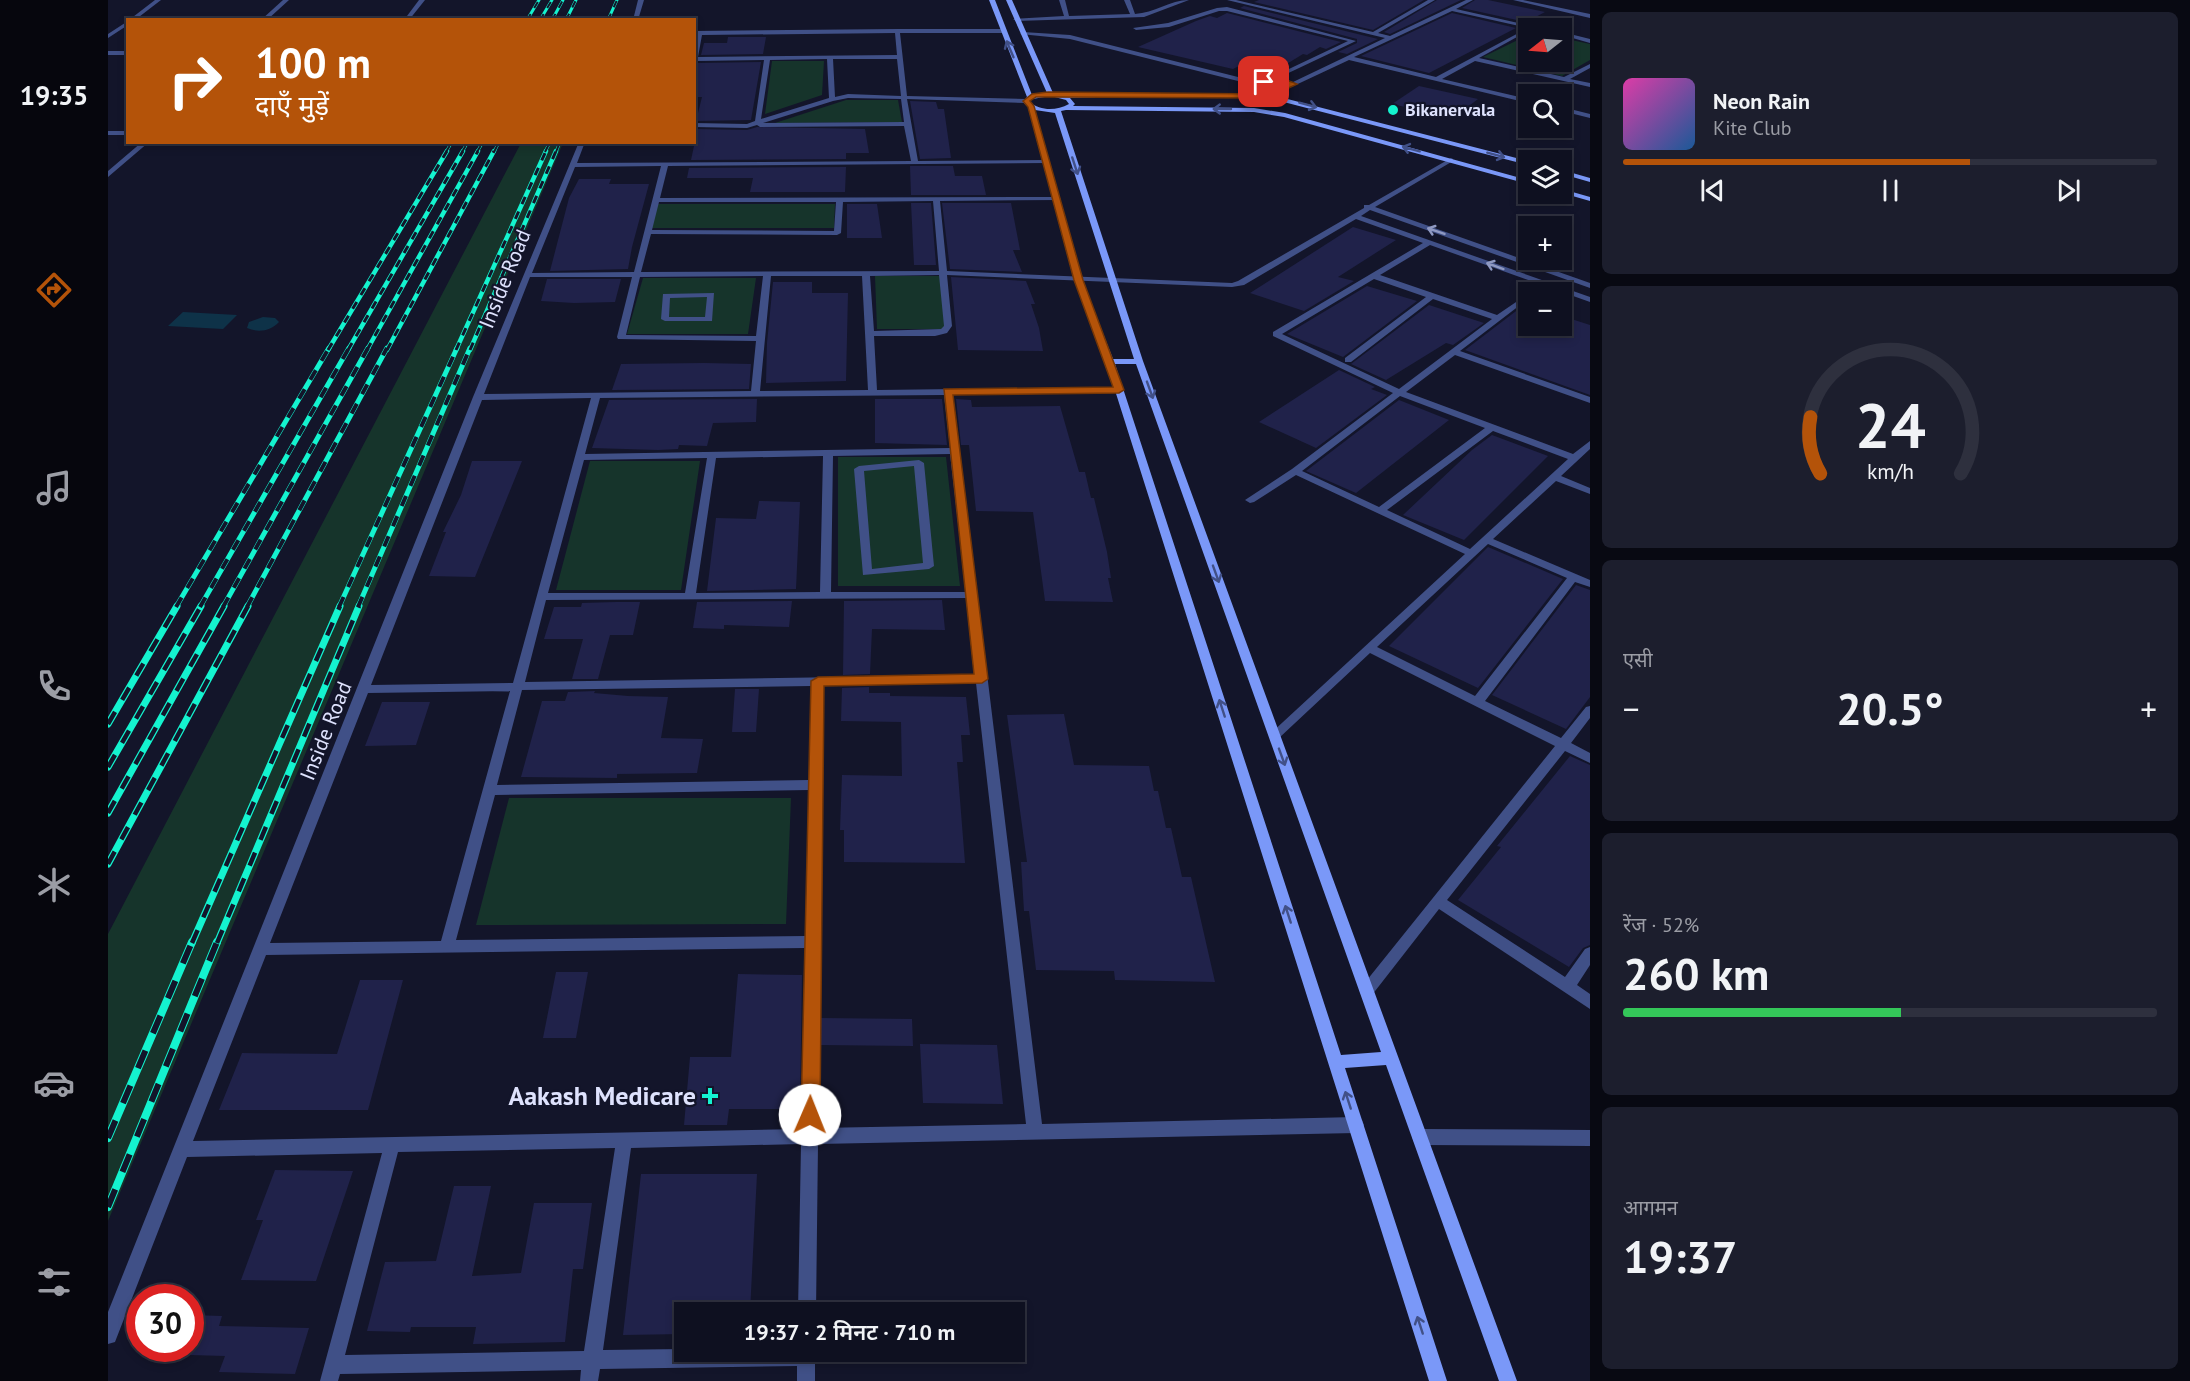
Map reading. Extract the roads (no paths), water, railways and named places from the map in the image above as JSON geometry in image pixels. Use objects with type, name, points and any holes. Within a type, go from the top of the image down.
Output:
[{"type":"street","points":[[133,18],[158,0]]},
{"type":"street","points":[[265,18],[286,0]]},
{"type":"street","points":[[408,18],[422,0]]},
{"type":"street","points":[[636,18],[641,0]]},
{"type":"street","points":[[992,0],[1029,101],[1078,280],[1110,362],[1438,1381]]},
{"type":"street","points":[[1009,0],[1050,94]]},
{"type":"street","points":[[1062,0],[1068,18]]},
{"type":"street","points":[[1127,0],[1132,15]]},
{"type":"street","points":[[1016,19],[1146,14],[1186,0]]},
{"type":"street","points":[[1230,0],[1391,38]]},
{"type":"street","points":[[1373,34],[1432,0]]},
{"type":"street","points":[[1268,96],[1470,0]]},
{"type":"street","points":[[1516,0],[1590,16]]},
{"type":"street","points":[[1137,28],[1169,26],[1219,9],[1227,9],[1353,41],[1277,75],[1276,78]]},
{"type":"street","points":[[1451,9],[1518,25]]},
{"type":"street","points":[[108,36],[126,23]]},
{"type":"street","points":[[897,31],[907,124],[915,163]]},
{"type":"street","points":[[696,52],[698,33],[1002,31]]},
{"type":"street","points":[[1023,34],[1070,38],[1250,82],[1276,78],[1293,84]]},
{"type":"street","points":[[1437,79],[1518,35]]},
{"type":"street","points":[[1572,36],[1590,41]]},
{"type":"street","points":[[108,53],[126,53]]},
{"type":"street","points":[[696,62],[766,58],[901,57]]},
{"type":"street","points":[[758,122],[766,58]]},
{"type":"street","points":[[830,58],[832,99]]},
{"type":"street","points":[[1349,58],[1518,99]]},
{"type":"street","points":[[1475,58],[1590,85]]},
{"type":"street","points":[[1565,79],[1590,66]]},
{"type":"street","points":[[1029,101],[1050,94],[1061,96],[1268,96],[1518,160]]},
{"type":"street","points":[[747,126],[848,96],[1029,101],[1061,109],[1254,110],[1285,115],[1518,179]]},
{"type":"street","points":[[1061,96],[1071,101],[1072,104],[1061,109]]},
{"type":"street","points":[[1061,109],[1112,281],[1139,361],[1508,1381]]},
{"type":"street","points":[[1572,112],[1590,116]]},
{"type":"street","points":[[696,125],[907,124]]},
{"type":"street","points":[[108,133],[126,134]]},
{"type":"street","points":[[108,175],[144,144]]},
{"type":"street","name":"Inside Road","points":[[108,1335],[478,397],[581,144]]},
{"type":"street","points":[[527,275],[945,273],[1221,286],[1241,283],[1367,207],[1452,160]]},
{"type":"street","points":[[572,165],[1045,162]]},
{"type":"street","points":[[666,164],[621,337],[760,339]]},
{"type":"street","points":[[1572,175],[1590,180]]},
{"type":"street","points":[[1572,194],[1590,199]]},
{"type":"street","points":[[870,334],[935,333],[944,331],[948,326],[945,273],[936,199]]},
{"type":"street","points":[[656,200],[1057,199]]},
{"type":"street","points":[[649,232],[837,233],[840,200]]},
{"type":"street","points":[[1367,207],[1590,286]]},
{"type":"street","points":[[1355,216],[1540,282]]},
{"type":"street","points":[[1430,242],[1276,334],[1400,393],[1574,458]]},
{"type":"street","points":[[866,272],[873,393]]},
{"type":"street","points":[[755,394],[767,273]]},
{"type":"street","points":[[1374,276],[1499,319]]},
{"type":"street","points":[[1572,294],[1590,300]]},
{"type":"street","points":[[711,295],[708,319],[666,320],[666,296],[711,295]]},
{"type":"street","points":[[1348,360],[1432,296]]},
{"type":"street","points":[[1250,500],[1295,471],[1518,304]]},
{"type":"street","points":[[1455,352],[1590,400]]},
{"type":"street","points":[[1110,362],[1139,361]]},
{"type":"street","points":[[478,397],[1119,390]]},
{"type":"street","points":[[948,392],[1035,1132]]},
{"type":"street","points":[[447,947],[596,396]]},
{"type":"street","points":[[1380,511],[1492,427]]},
{"type":"street","points":[[1275,735],[1590,444]]},
{"type":"street","points":[[580,457],[954,450]]},
{"type":"street","points":[[825,596],[828,453]]},
{"type":"street","points":[[690,596],[712,455]]},
{"type":"street","points":[[919,463],[929,567],[867,573],[859,469],[919,463]]},
{"type":"street","points":[[1295,471],[1471,553]]},
{"type":"street","points":[[1554,477],[1590,491]]},
{"type":"street","points":[[1486,540],[1590,584]]},
{"type":"street","points":[[1478,702],[1574,577]]},
{"type":"street","points":[[542,597],[972,595]]},
{"type":"street","points":[[1368,648],[1590,758]]},
{"type":"street","points":[[363,689],[982,679]]},
{"type":"street","points":[[807,1302],[818,681]]},
{"type":"street","points":[[1366,990],[1590,710]]},
{"type":"street","points":[[490,790],[816,785]]},
{"type":"street","points":[[1438,901],[1590,1002]]},
{"type":"street","points":[[261,950],[813,942]]},
{"type":"street","points":[[1567,987],[1590,953]]},
{"type":"street","points":[[1335,1062],[1391,1058]]},
{"type":"street","points":[[181,1149],[1356,1125]]},
{"type":"street","points":[[1420,1137],[1590,1138]]},
{"type":"street","points":[[589,1381],[624,1140]]},
{"type":"street","points":[[392,1145],[331,1373],[674,1358]]},
{"type":"street","points":[[806,1362],[806,1381]]},
{"type":"water","points":[[183,312],[237,315],[223,329],[168,326]]},
{"type":"water","points":[[263,317],[275,318],[279,322],[264,330],[247,328],[249,322]]},
{"type":"railway","points":[[528,18],[539,0]]},
{"type":"railway","points":[[541,18],[552,0]]},
{"type":"railway","points":[[553,18],[563,0]]},
{"type":"railway","points":[[567,18],[576,0]]},
{"type":"railway","points":[[609,18],[617,0]]},
{"type":"railway","points":[[446,152],[451,144]]},
{"type":"railway","points":[[462,152],[467,144]]},
{"type":"railway","points":[[477,152],[482,144]]},
{"type":"railway","points":[[494,152],[498,144]]},
{"type":"railway","points":[[545,152],[549,144]]},
{"type":"railway","points":[[556,152],[559,144]]},
{"type":"railway","points":[[328,350],[447,151]]},
{"type":"railway","points":[[348,350],[463,151]]},
{"type":"railway","points":[[367,350],[478,151]]},
{"type":"railway","points":[[387,350],[494,151]]},
{"type":"railway","points":[[456,350],[546,151]]},
{"type":"railway","points":[[470,350],[556,151]]},
{"type":"railway","points":[[176,607],[329,348]]},
{"type":"railway","points":[[200,607],[349,348]]},
{"type":"railway","points":[[223,607],[368,348]]},
{"type":"railway","points":[[247,607],[387,348]]},
{"type":"railway","points":[[339,607],[457,348]]},
{"type":"railway","points":[[358,607],[470,348]]},
{"type":"railway","points":[[108,724],[177,606]]},
{"type":"railway","points":[[108,767],[201,606]]},
{"type":"railway","points":[[108,813],[224,606]]},
{"type":"railway","points":[[108,864],[248,606]]},
{"type":"railway","points":[[192,943],[340,606]]},
{"type":"railway","points":[[217,943],[359,606]]},
{"type":"railway","points":[[108,1138],[192,942]]},
{"type":"railway","points":[[108,1207],[217,942]]},
{"type":"place","name":"Bikanervala","points":[[1393,110]]},
{"type":"place","name":"Aakash Medicare","points":[[710,1096]]}]
